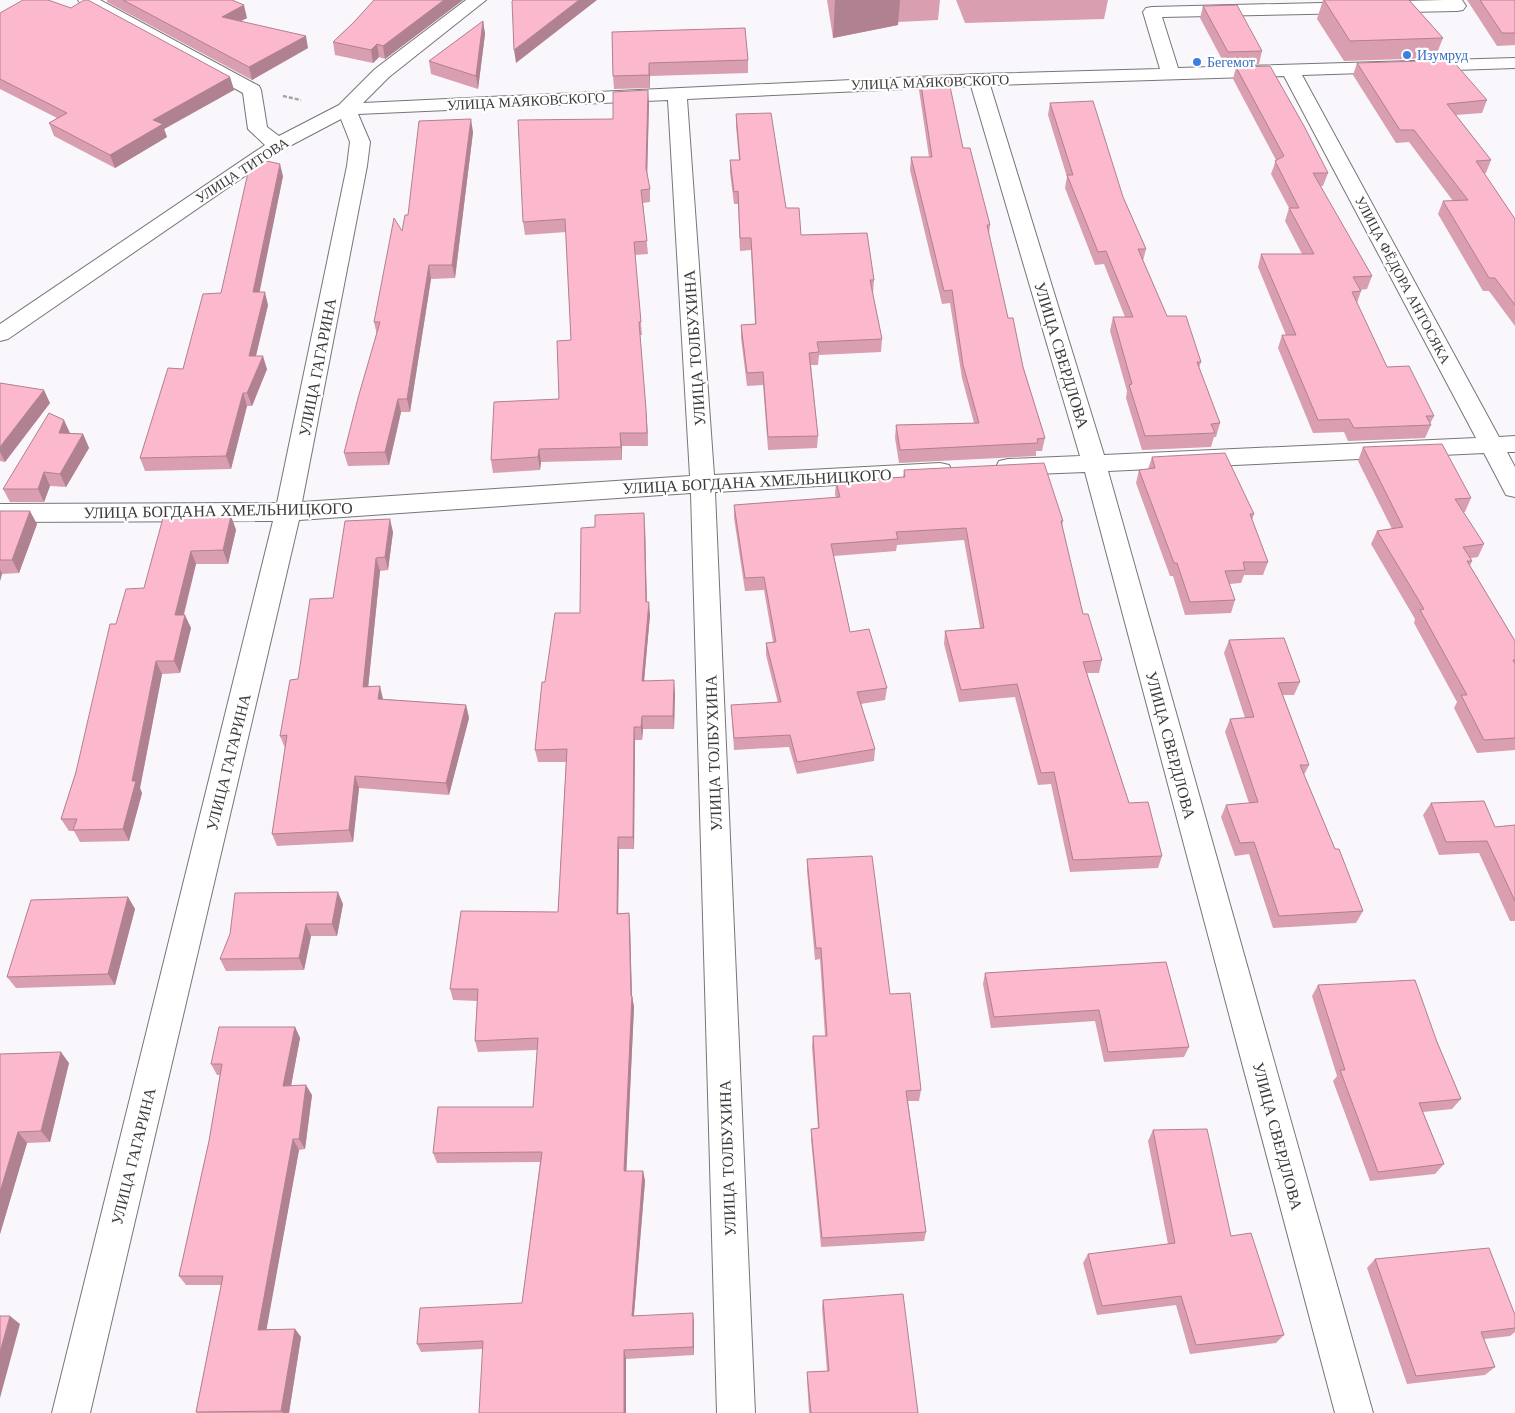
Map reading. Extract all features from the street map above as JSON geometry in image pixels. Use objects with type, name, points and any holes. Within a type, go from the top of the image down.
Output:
[{"type":"street","points":[[87,0],[252,90],[258,128],[277,145]]},
{"type":"street","name":"УЛИЦА ТИТОВА","points":[[0,334],[277,145],[346,109],[382,73],[477,0]]},
{"type":"street","points":[[1171,74],[1152,12],[1457,6],[1453,0]]},
{"type":"street","name":"УЛИЦА МАЯКОВСКОГО","points":[[346,109],[979,80],[1515,63]]},
{"type":"street","name":"УЛИЦА ФЁДОРА АНТОСЯКА","points":[[1290,71],[1515,489]]},
{"type":"street","name":"УЛИЦА СВЕРДЛОВА","points":[[979,80],[1094,462],[1354,1413]]},
{"type":"street","name":"УЛИЦА ТОЛБУХИНА","points":[[677,93],[703,484],[736,1413]]},
{"type":"street","name":"УЛИЦА ГАГАРИНА","points":[[71,1413],[288,512],[358,166],[360,142],[346,109]]},
{"type":"street","name":"УЛИЦА БОГДАНА ХМЕЛЬНИЦКОГО","points":[[0,513],[288,512],[703,484],[1094,462],[1515,444]]},
{"type":"building","points":[[23,0],[48,0],[71,8],[84,0],[88,0],[230,77],[153,120],[163,124],[110,155],[49,123],[67,113],[0,79],[0,13]]},
{"type":"building","points":[[123,0],[232,0],[244,5],[222,17],[306,36],[249,67]]},
{"type":"building","points":[[374,0],[444,0],[383,46],[377,44],[371,50],[333,42]]},
{"type":"building","points":[[513,0],[579,0],[514,50]]},
{"type":"building","points":[[1324,0],[1409,0],[1443,38],[1350,41]]},
{"type":"building","points":[[1480,0],[1515,0],[1515,33],[1502,33]]},
{"type":"building","points":[[1237,5],[1262,51],[1228,52],[1203,6]]},
{"type":"building","points":[[483,21],[476,76],[429,61]]},
{"type":"building","points":[[745,28],[748,60],[649,63],[649,75],[613,76],[612,32]]},
{"type":"building","points":[[1452,60],[1487,100],[1447,104],[1491,160],[1476,161],[1515,219],[1515,305],[1495,278],[1489,278],[1443,201],[1468,200],[1414,130],[1400,130],[1357,63]]},
{"type":"building","points":[[1270,66],[1328,173],[1313,173],[1372,276],[1353,277],[1361,291],[1352,292],[1387,367],[1409,366],[1434,416],[1426,416],[1431,425],[1354,428],[1349,419],[1318,420],[1282,335],[1296,335],[1261,254],[1314,254],[1289,208],[1299,208],[1275,161],[1284,156],[1236,67]]},
{"type":"building","points":[[948,77],[963,148],[970,148],[990,225],[987,225],[1008,318],[1013,318],[1023,367],[1045,438],[1037,439],[1038,443],[900,450],[896,425],[979,423],[963,365],[952,290],[944,291],[911,157],[932,157],[920,78]]},
{"type":"building","points":[[648,90],[646,168],[650,189],[641,190],[647,241],[634,242],[641,322],[639,322],[647,433],[620,433],[621,447],[539,449],[538,457],[491,460],[494,402],[559,399],[557,341],[571,340],[565,219],[523,222],[518,120],[613,119],[613,92]]},
{"type":"building","points":[[1093,101],[1123,197],[1146,249],[1138,249],[1167,316],[1186,316],[1201,362],[1197,362],[1220,423],[1211,424],[1215,433],[1145,436],[1129,385],[1132,384],[1113,317],[1133,317],[1106,251],[1098,252],[1067,175],[1073,175],[1050,103]]},
{"type":"building","points":[[771,113],[786,208],[799,208],[801,235],[867,233],[874,280],[870,280],[882,339],[817,342],[819,352],[809,353],[818,436],[768,437],[763,372],[747,373],[741,325],[756,324],[751,238],[740,238],[738,191],[734,192],[730,160],[740,160],[736,114]]},
{"type":"building","points":[[471,119],[452,265],[429,265],[407,399],[398,399],[385,452],[344,453],[380,322],[374,322],[394,218],[402,231],[405,215],[408,215],[419,121]]},
{"type":"building","points":[[251,159],[280,164],[253,292],[265,292],[249,356],[263,356],[247,393],[243,393],[226,456],[140,458],[168,368],[183,369],[203,294],[221,293]]},
{"type":"building","points":[[0,383],[44,390],[0,447]]},
{"type":"building","points":[[49,413],[64,420],[59,433],[83,434],[60,474],[44,472],[38,489],[3,489]]},
{"type":"building","points":[[1442,444],[1471,498],[1455,499],[1484,544],[1463,547],[1472,561],[1467,561],[1515,641],[1515,660],[1513,660],[1515,664],[1515,738],[1484,740],[1461,695],[1467,695],[1420,610],[1424,609],[1377,531],[1403,527],[1363,447]]},
{"type":"building","points":[[1225,453],[1254,514],[1250,514],[1268,562],[1243,562],[1245,570],[1225,571],[1235,600],[1190,602],[1177,563],[1174,563],[1139,470],[1155,468],[1152,457]]},
{"type":"building","points":[[1044,463],[1063,521],[1061,521],[1083,614],[1088,614],[1102,660],[1083,662],[1129,803],[1148,802],[1162,856],[1073,860],[1054,772],[1041,773],[1017,684],[961,690],[945,631],[984,628],[966,528],[896,532],[898,539],[831,544],[850,632],[869,629],[887,688],[857,692],[875,749],[797,762],[790,735],[734,738],[731,705],[781,702],[766,643],[776,642],[764,577],[745,578],[734,505],[840,497],[836,481],[905,477],[904,470]]},
{"type":"building","points":[[0,511],[30,511],[12,560],[0,560]]},
{"type":"building","points":[[644,513],[646,602],[649,602],[642,681],[674,680],[673,716],[642,716],[641,727],[634,727],[633,837],[618,837],[617,914],[629,913],[632,996],[624,1171],[643,1171],[632,1316],[693,1313],[693,1347],[624,1350],[624,1413],[479,1413],[483,1341],[417,1344],[420,1308],[522,1303],[542,1152],[433,1153],[438,1107],[533,1107],[538,1038],[475,1041],[478,989],[450,989],[461,911],[558,912],[567,749],[535,750],[542,682],[545,682],[555,613],[580,613],[581,528],[595,527],[595,515]]},
{"type":"building","points":[[231,516],[223,550],[191,551],[175,615],[185,615],[174,661],[156,661],[132,781],[136,781],[123,829],[73,830],[77,819],[61,819],[76,772],[110,624],[116,624],[126,589],[144,588],[163,518]]},
{"type":"building","points":[[390,519],[385,557],[376,558],[363,687],[380,686],[378,699],[466,705],[446,783],[355,776],[349,830],[272,834],[287,735],[280,736],[290,680],[298,679],[310,599],[333,598],[345,521]]},
{"type":"building","points":[[1284,638],[1300,682],[1278,683],[1309,765],[1300,765],[1335,849],[1339,849],[1363,911],[1279,916],[1254,842],[1240,843],[1226,805],[1258,802],[1230,719],[1254,717],[1229,640]]},
{"type":"building","points":[[1484,801],[1495,827],[1515,825],[1515,901],[1487,841],[1446,842],[1431,803]]},
{"type":"building","points":[[872,856],[890,994],[910,993],[921,1090],[906,1091],[926,1232],[822,1238],[811,1129],[819,1128],[813,1036],[827,1036],[821,948],[816,948],[807,859]]},
{"type":"building","points":[[338,892],[332,924],[306,924],[299,958],[220,959],[230,934],[235,893]]},
{"type":"building","points":[[128,897],[108,974],[7,977],[31,900]]},
{"type":"building","points":[[1166,962],[1189,1047],[1108,1052],[1099,1010],[994,1017],[985,973]]},
{"type":"building","points":[[1415,980],[1437,1042],[1461,1099],[1419,1103],[1444,1164],[1378,1172],[1340,1070],[1345,1070],[1318,985]]},
{"type":"building","points":[[219,1027],[295,1027],[283,1086],[306,1085],[299,1139],[293,1139],[258,1330],[295,1329],[281,1411],[196,1412],[223,1276],[179,1276],[209,1141],[222,1064],[211,1064]]},
{"type":"building","points":[[61,1052],[41,1131],[18,1132],[0,1192],[0,1054]]},
{"type":"building","points":[[1207,1129],[1231,1236],[1251,1233],[1284,1335],[1196,1345],[1181,1296],[1102,1306],[1088,1254],[1175,1243],[1153,1130]]},
{"type":"building","points":[[1489,1248],[1515,1315],[1515,1328],[1481,1332],[1495,1367],[1416,1376],[1375,1259]]},
{"type":"building","points":[[903,1294],[918,1413],[811,1413],[807,1372],[829,1371],[823,1300]]},
{"type":"building","points":[[0,1316],[10,1316],[0,1352]]},
{"type":"place","name":"Изумруд","points":[[1407,55]]},
{"type":"place","name":"Бегемот","points":[[1197,62]]}]
